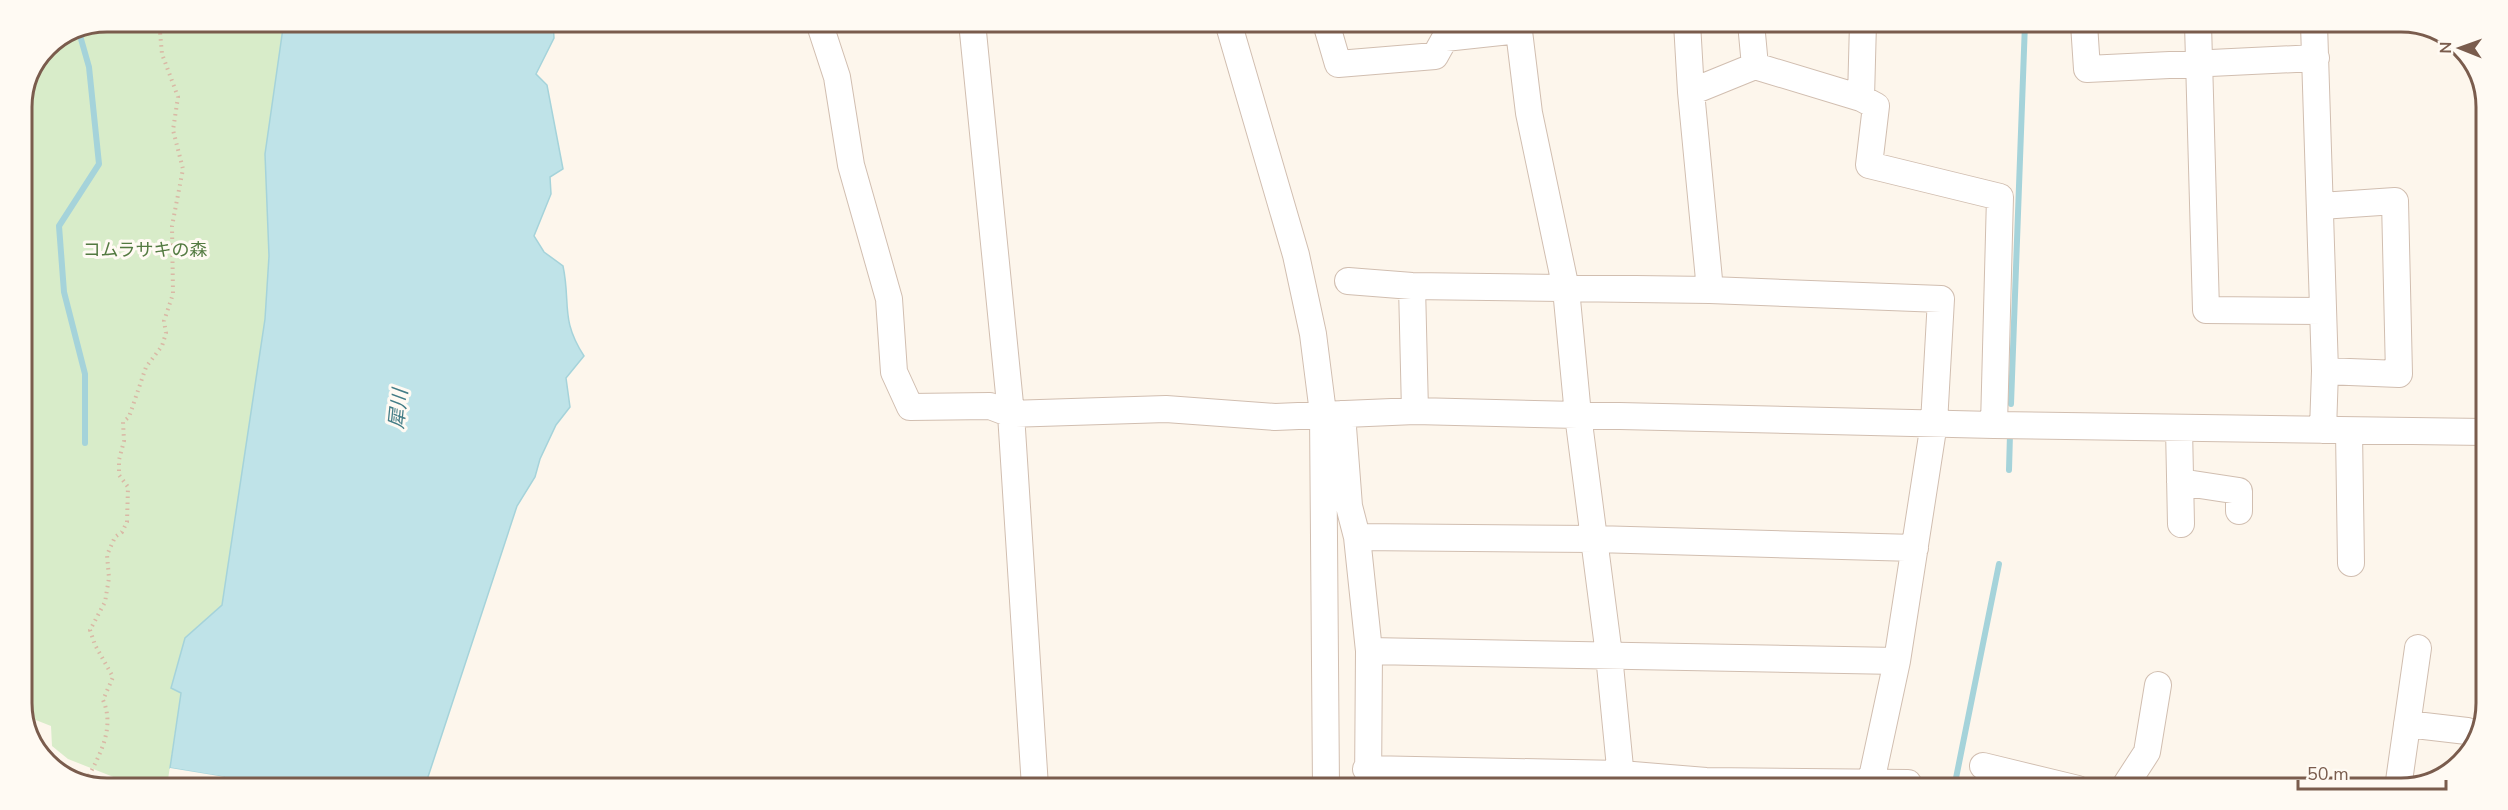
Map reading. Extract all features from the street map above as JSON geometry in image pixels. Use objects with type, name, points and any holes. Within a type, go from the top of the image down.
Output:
[{"type":"street","points":[[822,32],[837,77],[851,165],[889,299],[894,372],[897,383],[910,407],[990,406],[1011,414],[1166,409],[1275,417],[1415,411],[1994,425],[2349,432],[2476,432]]},
{"type":"street","points":[[973,32],[1011,414],[1034,778]]},
{"type":"street","points":[[1231,32],[1296,255],[1333,413],[1349,507],[1357,537],[1369,651],[1367,778]]},
{"type":"street","points":[[1329,32],[1338,64],[1435,56],[1445,38],[1482,32]]},
{"type":"street","points":[[1519,32],[1529,112],[1566,289],[1578,416],[1609,655],[1622,778]]},
{"type":"street","points":[[1688,32],[1691,92],[1710,290]]},
{"type":"street","points":[[1752,32],[1755,66]]},
{"type":"street","points":[[1861,98],[1863,32]]},
{"type":"street","points":[[2085,32],[2087,69],[2316,58]]},
{"type":"street","points":[[2198,32],[2206,310],[2323,311]]},
{"type":"street","points":[[2314,32],[2325,371],[2323,430]]},
{"type":"street","points":[[1691,92],[1755,66],[1861,98],[1876,106],[1869,165],[2000,197],[1994,425]]},
{"type":"street","points":[[2321,206],[2395,201],[2399,374],[2325,371]]},
{"type":"street","points":[[1348,281],[1412,286],[1710,290],[1941,299],[1934,423],[1898,661],[1872,778]]},
{"type":"street","points":[[1412,286],[1415,411]]},
{"type":"street","points":[[1326,778],[1333,413]]},
{"type":"street","points":[[2178,428],[2181,524]]},
{"type":"street","points":[[2349,432],[2351,562]]},
{"type":"street","points":[[2180,482],[2240,491],[2239,511]]},
{"type":"street","points":[[1357,537],[1594,539],[1915,548]]},
{"type":"street","points":[[2399,778],[2418,648]]},
{"type":"street","points":[[1369,651],[1898,661]]},
{"type":"street","points":[[2130,778],[2147,752],[2158,685]]},
{"type":"street","points":[[2407,724],[2471,732]]},
{"type":"street","points":[[1983,766],[2033,778]]},
{"type":"path","points":[[88,776],[107,736],[108,712],[103,700],[113,676],[95,645],[90,630],[105,602],[109,578],[107,555],[115,537],[122,532],[127,522],[128,487],[119,475],[119,460],[124,441],[123,422],[129,417],[146,367],[162,346],[166,333],[164,321],[174,294],[172,226],[183,170],[173,130],[178,97],[162,54],[160,32]]},
{"type":"green space","name":"コムラサキの森","points":[[282,32],[265,154],[269,256],[265,319],[222,605],[185,638],[171,688],[181,693],[168,778],[116,778],[68,759],[52,746],[51,726],[33,719],[32,709],[32,106],[37,78],[53,53],[78,37],[92,33]]},
{"type":"water","name":"犀川","points":[[282,32],[554,32],[554,38],[536,74],[547,85],[563,169],[550,177],[551,194],[534,236],[544,252],[563,266],[569,321],[584,356],[566,378],[570,407],[556,425],[540,459],[535,477],[517,506],[428,778],[224,778],[170,768],[181,693],[171,688],[185,638],[222,605],[265,319],[269,256],[265,154]]},
{"type":"pier","points":[[170,768],[225,777],[210,778],[170,771]]},
{"type":"waterway","points":[[2011,404],[2025,32]]},
{"type":"waterway","points":[[80,36],[89,67],[99,164],[59,226],[64,292],[85,374],[85,443]]},
{"type":"waterway","points":[[2009,470],[2010,434]]},
{"type":"waterway","points":[[1956,778],[1999,564]]}]
